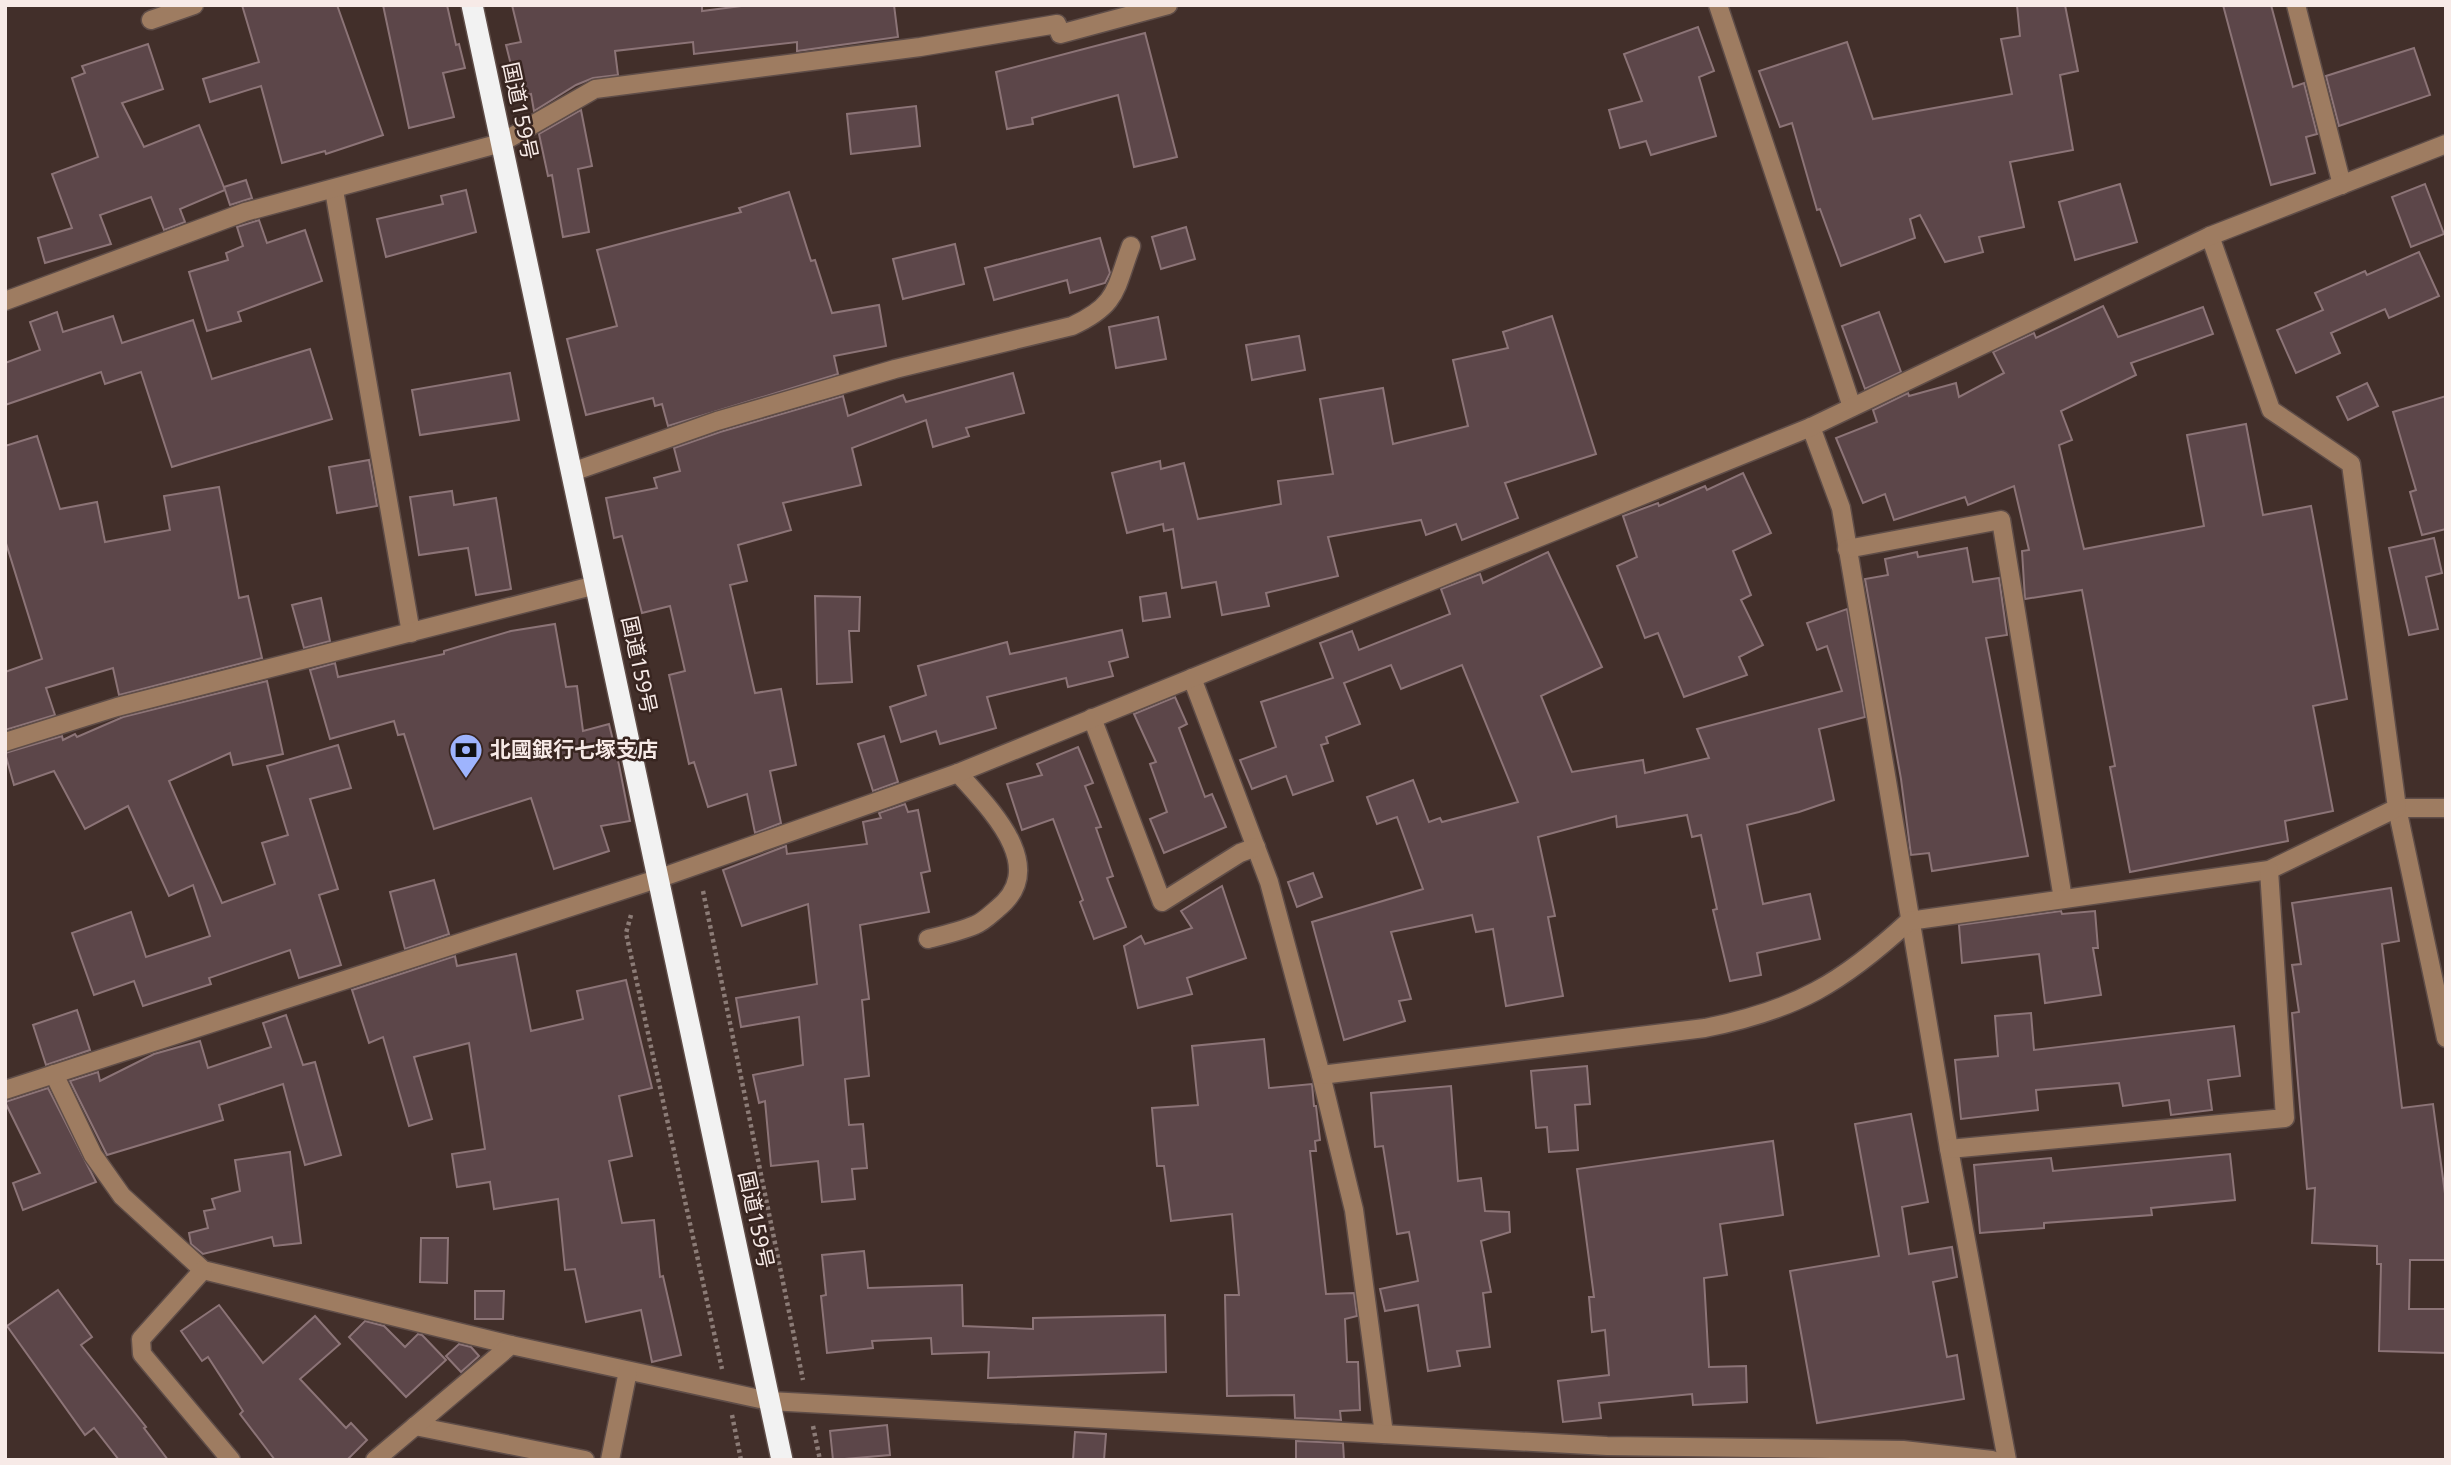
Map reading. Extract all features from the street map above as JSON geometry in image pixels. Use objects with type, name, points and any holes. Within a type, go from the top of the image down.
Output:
[{"type":"highway","name":"国道159号","points":[[472,5],[782,1460]]},
{"type":"street","points":[[151,20],[194,5]]},
{"type":"street","points":[[5,301],[245,212],[501,143],[595,89],[920,47],[1057,24],[1060,34],[1168,5]]},
{"type":"street","points":[[1717,5],[1852,407]]},
{"type":"street","points":[[2296,5],[2342,185]]},
{"type":"street","points":[[5,1090],[660,878],[958,773],[1811,427],[2210,236],[2446,144]]},
{"type":"street","points":[[334,190],[411,633]]},
{"type":"street","points":[[2210,236],[2270,410],[2351,464],[2397,808],[2446,1038]]},
{"type":"street","points":[[572,472],[717,421],[895,369],[1072,326],[1096,315],[1114,296],[1131,246]]},
{"type":"street","points":[[1811,427],[1841,508],[1909,921],[2007,1460]]},
{"type":"street","points":[[1847,549],[2001,520],[2063,899]]},
{"type":"street","points":[[5,742],[117,707],[596,585]]},
{"type":"street","points":[[1192,678],[1269,882],[1321,1074],[1354,1210],[1384,1434]]},
{"type":"street","points":[[1092,718],[1162,902],[1240,853],[1256,847]]},
{"type":"street","points":[[929,939],[978,924],[1013,896],[1020,867],[1010,840],[989,808],[958,773]]},
{"type":"street","points":[[1321,1074],[1705,1028],[1750,1020],[1793,1004],[1833,984],[1870,958],[1909,921],[2269,870],[2397,808],[2446,808]]},
{"type":"street","points":[[1949,1149],[2285,1118],[2269,870]]},
{"type":"street","points":[[54,1074],[93,1155],[122,1196],[203,1270],[511,1345],[769,1401],[1607,1446],[1903,1450],[1992,1460]]},
{"type":"street","points":[[203,1270],[141,1339],[142,1353],[231,1460]]},
{"type":"street","points":[[375,1460],[511,1345]]},
{"type":"street","points":[[610,1460],[628,1371]]},
{"type":"street","points":[[415,1426],[585,1460]]},
{"type":"path","points":[[703,891],[804,1384]]},
{"type":"path","points":[[631,915],[626,933],[722,1370]]},
{"type":"path","points":[[730,1407],[741,1460]]},
{"type":"path","points":[[812,1423],[820,1460]]},
{"type":"building","points":[[242,5],[337,5],[383,135],[326,154],[325,151],[282,163],[261,86],[210,102],[203,79],[259,62]]},
{"type":"building","points":[[383,5],[447,5],[456,45],[459,44],[465,68],[443,73],[454,117],[409,128]]},
{"type":"building","points":[[512,5],[702,5],[702,11],[749,5],[894,5],[898,37],[797,51],[797,42],[694,54],[693,42],[615,51],[618,75],[593,78],[576,85],[534,111],[531,94],[519,97],[506,45],[521,42]]},
{"type":"building","points":[[2017,5],[2065,5],[2078,71],[2060,75],[2073,150],[2010,162],[2024,227],[1979,237],[1983,252],[1945,262],[1920,215],[1910,219],[1915,238],[1841,266],[1820,209],[1817,210],[1792,123],[1780,127],[1759,71],[1847,42],[1873,119],[2012,94],[2001,39],[2020,36]]},
{"type":"building","points":[[2223,5],[2271,5],[2293,87],[2304,83],[2317,134],[2306,137],[2315,173],[2271,185]]},
{"type":"building","points":[[1698,27],[1714,71],[1699,77],[1716,136],[1651,155],[1646,141],[1620,148],[1609,110],[1642,101],[1624,54]]},
{"type":"building","points":[[1145,33],[1177,157],[1134,167],[1118,95],[1032,118],[1033,124],[1007,129],[996,72]]},
{"type":"building","points":[[148,44],[163,89],[122,103],[144,147],[199,125],[225,190],[180,209],[185,222],[164,230],[151,197],[100,215],[111,244],[45,263],[38,238],[72,228],[52,174],[98,157],[72,78],[85,73],[82,66]]},
{"type":"building","points":[[2414,48],[2430,95],[2339,126],[2326,76]]},
{"type":"building","points":[[916,106],[920,146],[851,154],[847,114]]},
{"type":"building","points":[[581,110],[592,166],[578,169],[589,232],[563,237],[552,175],[548,176],[539,134]]},
{"type":"building","points":[[246,180],[252,198],[230,205],[224,187]]},
{"type":"building","points":[[2120,184],[2137,242],[2075,260],[2059,202]]},
{"type":"building","points":[[2425,184],[2444,234],[2411,247],[2392,197]]},
{"type":"building","points":[[466,190],[476,232],[386,257],[377,219],[443,204],[441,196]]},
{"type":"building","points":[[789,192],[811,261],[815,260],[832,313],[879,305],[886,346],[834,356],[838,374],[668,426],[662,404],[655,406],[653,398],[586,415],[567,339],[617,326],[597,250],[741,212],[739,208]]},
{"type":"building","points":[[259,220],[267,243],[305,230],[322,281],[238,312],[241,321],[207,331],[189,272],[228,260],[226,253],[243,246],[237,227]]},
{"type":"building","points":[[1186,227],[1195,259],[1161,269],[1152,237]]},
{"type":"building","points":[[1100,238],[1110,273],[1105,283],[1070,293],[1067,280],[994,300],[985,268]]},
{"type":"building","points":[[955,244],[964,284],[903,299],[893,259]]},
{"type":"building","points":[[2419,252],[2439,296],[2389,318],[2385,309],[2331,333],[2340,353],[2296,373],[2277,330],[2323,310],[2315,293],[2365,271],[2367,275]]},
{"type":"building","points":[[2103,306],[2118,337],[2203,307],[2213,334],[2131,363],[2136,375],[2061,411],[2072,440],[2059,445],[2084,549],[2204,526],[2187,435],[2246,424],[2263,515],[2311,506],[2347,699],[2313,706],[2333,811],[2285,821],[2288,841],[2130,872],[2110,767],[2115,766],[2082,590],[2025,599],[2022,551],[2029,550],[2014,486],[1968,505],[1965,497],[1894,520],[1885,494],[1863,503],[1836,438],[1877,422],[1873,410],[1908,393],[1909,396],[1956,383],[1959,397],[2004,373],[1993,352],[2034,333],[2036,338]]},
{"type":"building","points":[[57,312],[63,332],[113,316],[122,343],[193,320],[212,379],[310,349],[332,419],[172,467],[141,372],[105,384],[101,372],[5,405],[5,363],[40,350],[30,322]]},
{"type":"building","points":[[1879,312],[1901,372],[1865,389],[1842,326]]},
{"type":"building","points":[[1552,316],[1596,454],[1505,483],[1518,518],[1462,540],[1456,524],[1426,535],[1421,520],[1328,537],[1338,576],[1266,593],[1269,606],[1222,615],[1216,582],[1182,588],[1173,529],[1164,531],[1163,524],[1127,533],[1112,473],[1160,461],[1161,469],[1184,463],[1198,519],[1281,504],[1278,481],[1333,474],[1320,399],[1383,388],[1393,444],[1468,426],[1453,360],[1508,348],[1503,332]]},
{"type":"building","points":[[1158,317],[1166,359],[1116,368],[1109,327]]},
{"type":"building","points":[[1299,336],[1305,370],[1252,380],[1246,345]]},
{"type":"building","points":[[510,373],[519,420],[420,435],[412,390]]},
{"type":"building","points":[[1013,373],[1024,413],[966,428],[969,436],[933,447],[926,420],[852,448],[861,485],[783,503],[791,530],[738,545],[747,581],[730,585],[755,693],[781,689],[796,765],[770,771],[781,823],[755,833],[747,794],[708,807],[694,762],[689,764],[669,675],[685,671],[670,606],[642,613],[622,536],[614,538],[606,498],[657,488],[654,478],[680,471],[674,448],[720,432],[843,396],[848,416],[903,395],[906,402]]},
{"type":"building","points":[[2367,383],[2378,406],[2348,420],[2337,397]]},
{"type":"building","points":[[2446,396],[2446,529],[2422,535],[2410,492],[2416,490],[2393,412]]},
{"type":"building","points":[[37,436],[60,509],[97,502],[105,542],[170,530],[164,496],[219,487],[239,598],[248,596],[262,658],[119,695],[113,668],[46,688],[55,715],[5,730],[5,672],[42,659],[5,540],[5,446]]},
{"type":"building","points":[[369,460],[377,506],[337,513],[329,467]]},
{"type":"building","points":[[1743,473],[1771,533],[1733,551],[1751,595],[1741,600],[1763,645],[1739,657],[1747,675],[1684,697],[1658,633],[1645,638],[1617,566],[1637,557],[1623,516],[1658,503],[1659,506],[1705,486],[1707,490]]},
{"type":"building","points":[[452,491],[454,505],[496,498],[511,589],[476,595],[468,548],[419,555],[410,497]]},
{"type":"building","points":[[2434,538],[2442,573],[2426,577],[2438,629],[2409,635],[2389,548]]},
{"type":"building","points":[[1967,548],[1973,582],[1999,578],[2007,635],[1986,638],[2028,856],[1932,871],[1929,853],[1911,855],[1901,779],[1865,579],[1888,575],[1885,559],[1917,552],[1918,557]]},
{"type":"building","points":[[1548,552],[1602,667],[1541,696],[1572,772],[1643,760],[1645,773],[1709,758],[1697,729],[1842,691],[1827,646],[1817,650],[1807,623],[1847,609],[1865,717],[1819,729],[1834,800],[1747,825],[1763,904],[1810,894],[1820,939],[1757,953],[1761,975],[1730,981],[1713,910],[1717,909],[1701,835],[1692,837],[1687,815],[1617,827],[1616,816],[1538,837],[1555,916],[1548,917],[1563,996],[1506,1006],[1493,929],[1476,932],[1472,915],[1391,932],[1411,999],[1399,1001],[1405,1021],[1344,1040],[1312,922],[1423,889],[1397,817],[1377,824],[1367,797],[1413,780],[1429,822],[1440,818],[1442,822],[1518,802],[1462,665],[1401,689],[1391,665],[1344,683],[1360,724],[1326,737],[1328,743],[1321,745],[1333,781],[1293,795],[1286,776],[1252,789],[1240,760],[1276,747],[1261,702],[1333,678],[1320,643],[1352,631],[1359,650],[1450,614],[1441,589],[1480,574],[1483,583]]},
{"type":"building","points":[[1166,593],[1170,617],[1143,621],[1140,597]]},
{"type":"building","points":[[815,596],[860,597],[859,631],[849,631],[852,682],[817,684]]},
{"type":"building","points":[[321,598],[330,641],[304,648],[292,605]]},
{"type":"building","points":[[555,624],[566,687],[577,686],[583,731],[609,724],[619,765],[630,821],[601,826],[609,851],[554,869],[531,798],[434,829],[404,734],[398,735],[394,721],[330,739],[310,670],[335,663],[338,677],[444,654],[444,651],[511,631]]},
{"type":"building","points":[[1122,630],[1128,657],[1109,662],[1113,676],[1068,687],[1066,678],[987,697],[996,728],[940,744],[936,731],[901,742],[890,707],[926,695],[918,666],[1007,642],[1010,654]]},
{"type":"building","points":[[267,681],[283,754],[233,765],[230,753],[169,781],[222,903],[275,884],[262,843],[288,835],[267,766],[338,745],[351,788],[310,799],[338,889],[319,895],[341,965],[299,978],[290,950],[209,978],[211,984],[143,1006],[134,981],[94,995],[72,933],[131,912],[146,957],[210,936],[193,885],[169,896],[128,806],[85,829],[54,771],[14,785],[5,753],[62,736],[63,740],[75,734],[77,737],[123,717]]},
{"type":"building","points":[[1175,697],[1187,724],[1179,728],[1205,797],[1212,794],[1226,827],[1164,853],[1150,819],[1167,812],[1150,764],[1156,762],[1134,714]]},
{"type":"building","points":[[884,736],[898,782],[873,791],[858,744]]},
{"type":"building","points":[[1078,747],[1093,783],[1085,786],[1101,827],[1096,828],[1113,876],[1107,878],[1126,927],[1094,939],[1080,902],[1083,900],[1053,819],[1022,830],[1007,784],[1042,775],[1037,764]]},
{"type":"building","points":[[905,804],[908,812],[918,810],[930,871],[921,873],[929,912],[860,925],[869,999],[862,1000],[869,1076],[845,1079],[849,1125],[863,1124],[867,1168],[852,1169],[855,1199],[822,1202],[818,1161],[771,1166],[765,1101],[759,1103],[753,1075],[803,1065],[799,1017],[741,1027],[736,998],[817,984],[808,904],[742,926],[723,870],[786,846],[787,854],[867,844],[863,822],[881,818],[879,813]]},
{"type":"building","points":[[1313,873],[1322,897],[1297,907],[1288,882]]},
{"type":"building","points":[[434,880],[449,934],[405,949],[390,892]]},
{"type":"building","points":[[1222,886],[1246,958],[1187,978],[1192,994],[1138,1008],[1124,946],[1141,936],[1145,944],[1192,928],[1181,911]]},
{"type":"building","points":[[2391,888],[2399,941],[2382,944],[2402,1108],[2433,1104],[2446,1201],[2446,1260],[2410,1260],[2409,1309],[2446,1309],[2446,1353],[2379,1351],[2381,1264],[2377,1264],[2377,1246],[2312,1243],[2315,1188],[2307,1189],[2292,1013],[2299,1012],[2292,965],[2301,964],[2292,903]]},
{"type":"building","points":[[2061,911],[2062,914],[2095,911],[2098,948],[2093,948],[2101,995],[2045,1003],[2039,954],[1962,963],[1959,925]]},
{"type":"building","points":[[516,954],[531,1031],[583,1019],[577,991],[626,980],[652,1088],[619,1096],[632,1156],[609,1161],[622,1223],[654,1220],[660,1277],[663,1276],[681,1355],[652,1362],[641,1310],[586,1322],[575,1269],[565,1270],[558,1199],[494,1209],[490,1182],[457,1187],[452,1154],[485,1149],[469,1043],[414,1057],[432,1119],[409,1126],[383,1037],[369,1043],[352,990],[455,956],[457,966]]},
{"type":"building","points":[[77,1010],[90,1050],[46,1065],[33,1025]]},
{"type":"building","points":[[2031,1013],[2034,1050],[2234,1026],[2240,1076],[2208,1080],[2212,1110],[2171,1115],[2169,1100],[2123,1106],[2119,1083],[2036,1090],[2038,1110],[1961,1119],[1955,1060],[1998,1056],[1995,1016]]},
{"type":"building","points":[[286,1015],[303,1065],[315,1062],[341,1155],[305,1165],[283,1084],[219,1105],[223,1120],[107,1155],[70,1081],[98,1072],[100,1081],[154,1054],[200,1041],[208,1068],[271,1047],[263,1023]]},
{"type":"building","points":[[1264,1039],[1269,1088],[1312,1084],[1320,1140],[1315,1141],[1316,1151],[1310,1151],[1326,1294],[1354,1293],[1357,1316],[1345,1319],[1347,1362],[1358,1362],[1360,1410],[1340,1411],[1341,1420],[1295,1418],[1294,1395],[1227,1396],[1225,1295],[1239,1295],[1232,1214],[1171,1221],[1164,1166],[1157,1166],[1152,1108],[1198,1105],[1192,1046]]},
{"type":"building","points":[[1587,1066],[1590,1104],[1575,1105],[1578,1150],[1549,1152],[1547,1127],[1536,1128],[1531,1071]]},
{"type":"building","points":[[1451,1086],[1458,1181],[1481,1178],[1485,1211],[1509,1212],[1510,1232],[1481,1241],[1491,1292],[1483,1293],[1490,1347],[1457,1351],[1460,1366],[1428,1371],[1418,1305],[1385,1311],[1380,1289],[1418,1281],[1409,1232],[1397,1234],[1383,1146],[1375,1147],[1371,1093]]},
{"type":"building","points":[[48,1088],[96,1182],[23,1210],[13,1183],[40,1173],[5,1102]]},
{"type":"building","points":[[1911,1114],[1928,1202],[1902,1207],[1909,1254],[1952,1247],[1957,1277],[1933,1282],[1947,1357],[1957,1355],[1964,1399],[1817,1423],[1790,1271],[1879,1256],[1855,1124]]},
{"type":"building","points":[[1773,1141],[1783,1215],[1720,1224],[1727,1275],[1704,1278],[1709,1367],[1746,1366],[1747,1402],[1693,1405],[1692,1394],[1599,1403],[1601,1418],[1563,1422],[1558,1381],[1609,1375],[1605,1330],[1592,1332],[1589,1297],[1594,1297],[1577,1169]]},
{"type":"building","points":[[290,1152],[301,1243],[274,1246],[272,1237],[203,1254],[191,1244],[189,1233],[208,1228],[204,1211],[215,1209],[212,1199],[240,1191],[235,1160]]},
{"type":"building","points":[[2230,1154],[2235,1200],[2151,1208],[2152,1215],[2044,1223],[2044,1228],[1980,1233],[1974,1165],[2051,1158],[2053,1171]]},
{"type":"building","points":[[421,1238],[448,1238],[447,1283],[420,1282]]},
{"type":"building","points":[[864,1251],[868,1288],[962,1285],[963,1326],[1033,1329],[1033,1318],[1165,1315],[1166,1372],[988,1378],[989,1352],[932,1354],[931,1338],[872,1341],[873,1348],[827,1353],[821,1296],[826,1295],[822,1255]]},
{"type":"building","points":[[58,1290],[92,1337],[81,1345],[146,1427],[144,1428],[168,1460],[119,1460],[94,1428],[85,1435],[7,1326]]},
{"type":"building","points":[[475,1291],[504,1291],[503,1319],[475,1319]]},
{"type":"building","points":[[219,1305],[263,1363],[315,1316],[340,1344],[300,1379],[346,1428],[351,1423],[367,1440],[347,1460],[275,1460],[240,1414],[243,1411],[208,1357],[202,1361],[181,1331]]},
{"type":"building","points":[[365,1321],[384,1326],[405,1347],[418,1334],[422,1335],[446,1360],[406,1397],[349,1337]]},
{"type":"building","points":[[459,1344],[471,1347],[479,1356],[461,1372],[446,1356]]},
{"type":"building","points":[[887,1425],[890,1455],[833,1460],[830,1431]]},
{"type":"building","points":[[1075,1432],[1106,1434],[1104,1460],[1073,1460]]},
{"type":"building","points":[[1296,1441],[1343,1443],[1344,1460],[1296,1460]]},
{"type":"place","name":"北國銀行七塚支店","points":[[466,780]]}]
